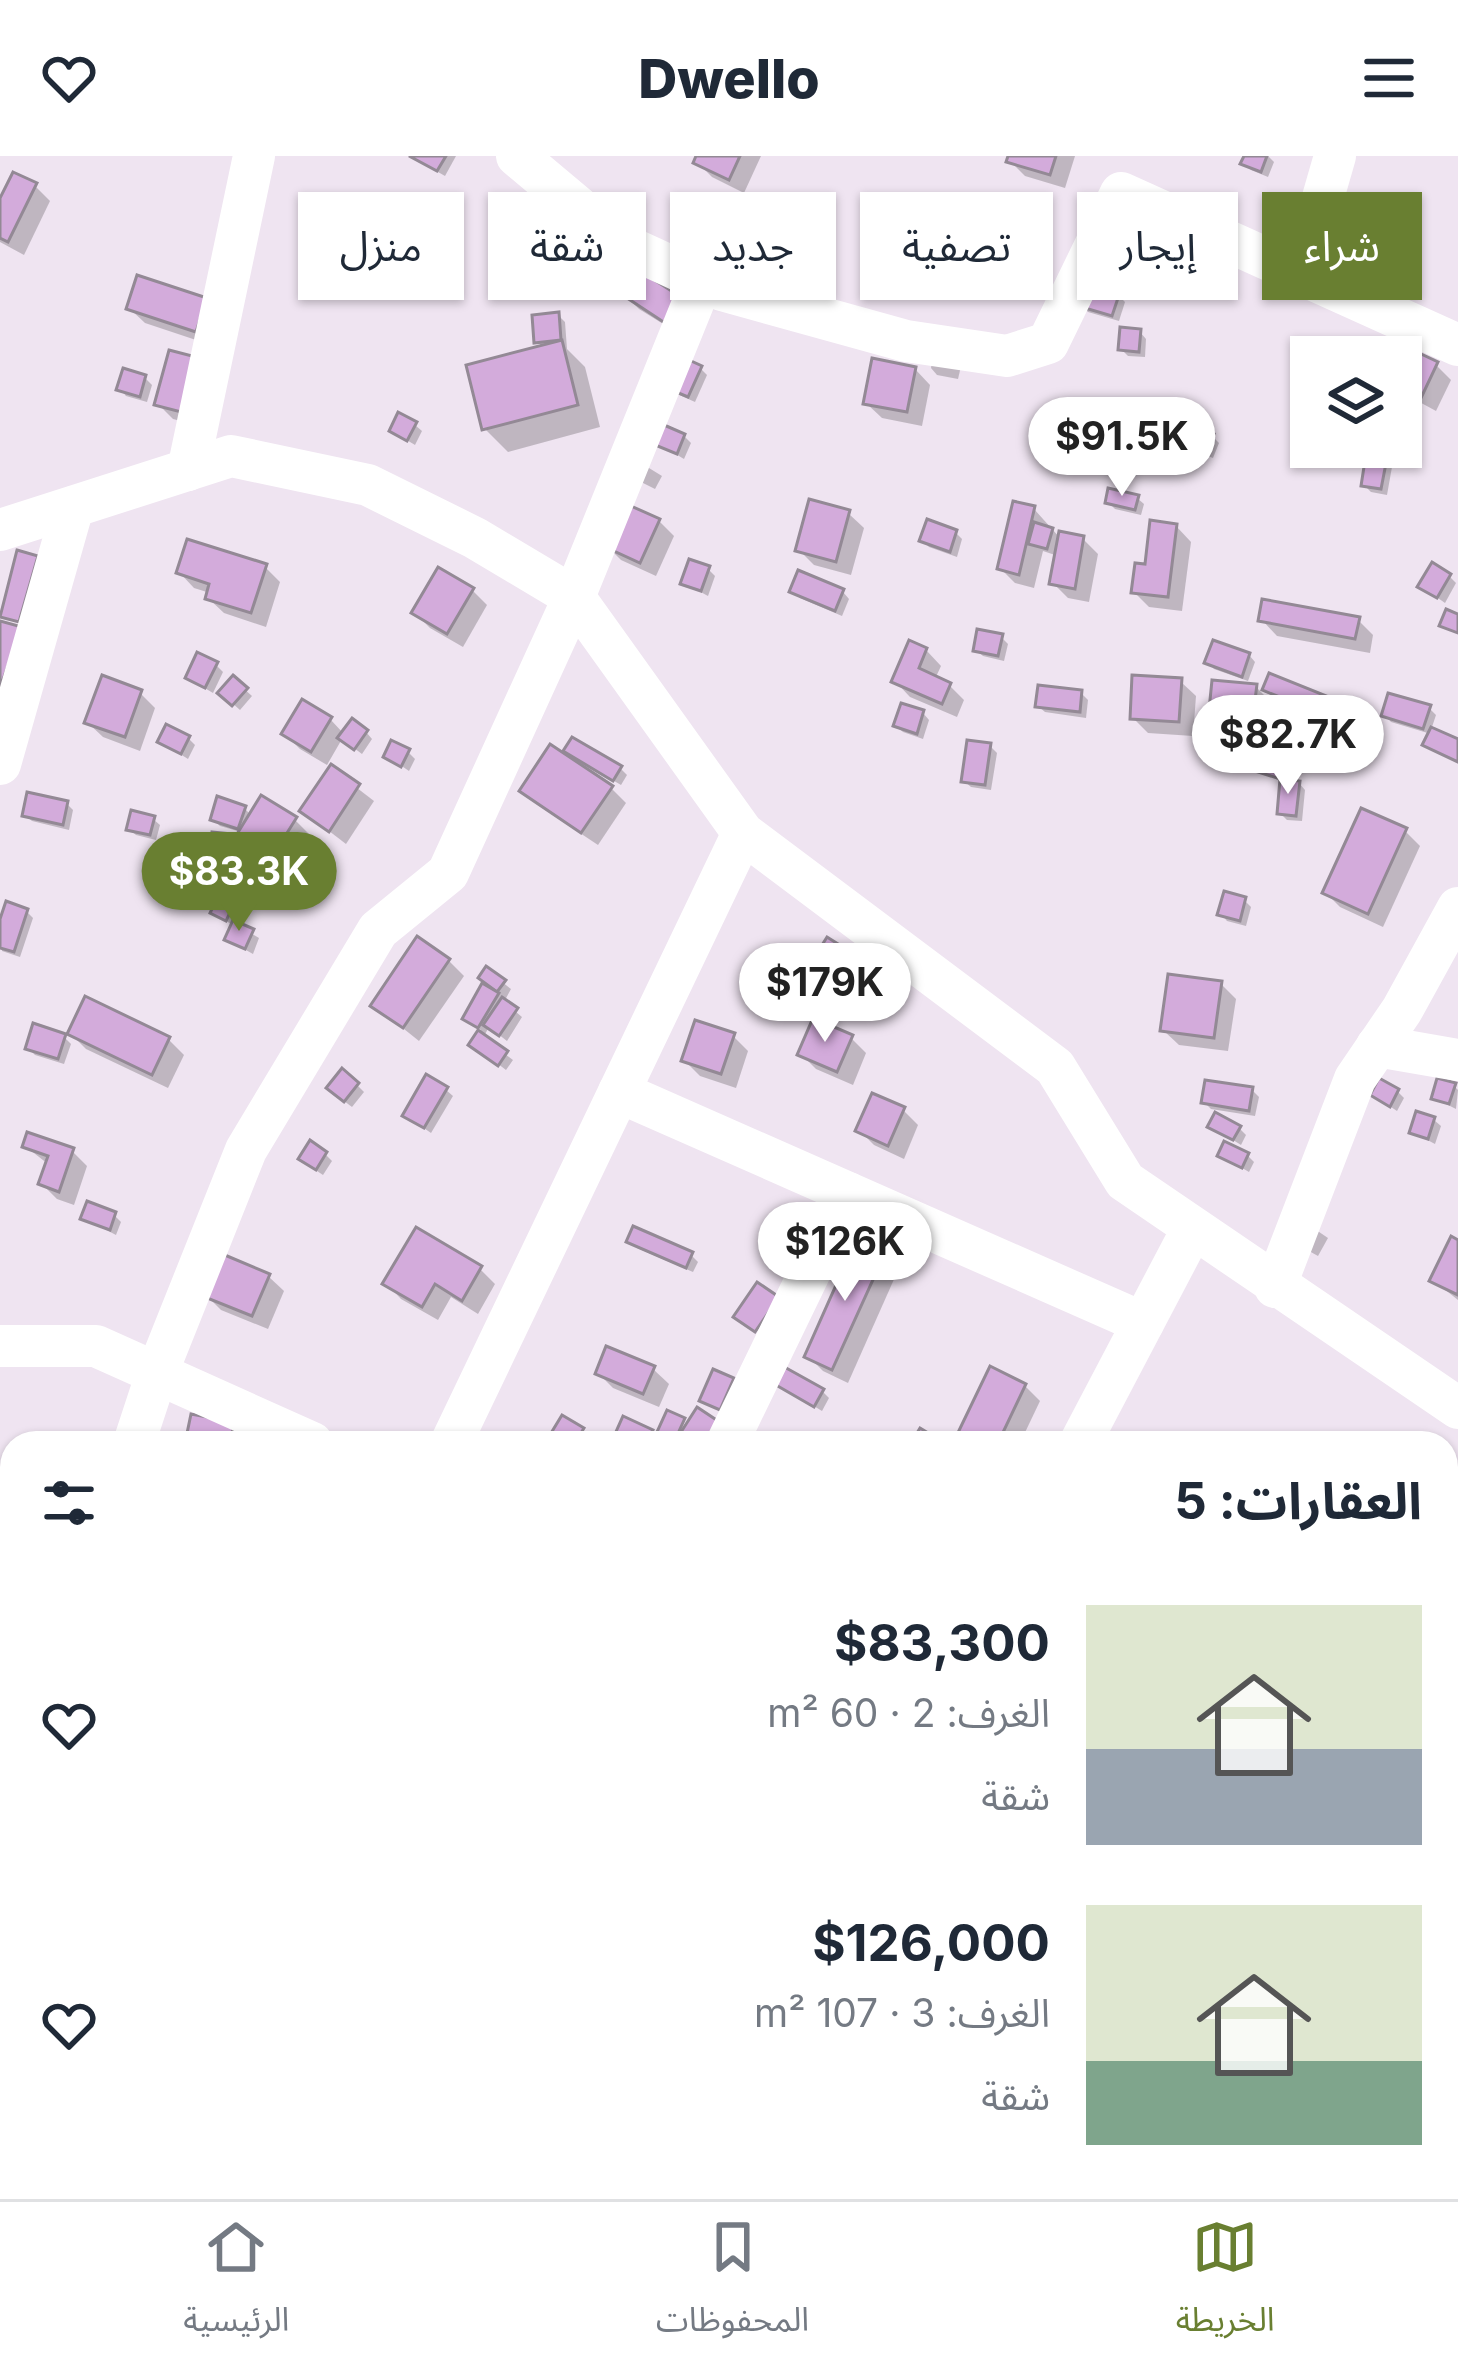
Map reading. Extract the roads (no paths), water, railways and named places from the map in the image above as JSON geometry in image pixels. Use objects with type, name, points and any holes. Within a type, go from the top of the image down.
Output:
[{"type":"street","points":[[188,470],[254,156]]},
{"type":"street","points":[[517,156],[622,244],[670,266]]},
{"type":"street","points":[[1325,192],[1335,156]]},
{"type":"street","points":[[758,300],[906,341],[1007,356],[1048,343],[1121,193],[1262,256]]},
{"type":"street","points":[[138,1431],[246,1150],[379,930],[448,873],[574,597],[694,300]]},
{"type":"street","points":[[1358,300],[1458,345]]},
{"type":"street","points":[[0,530],[231,456],[368,485],[475,538],[574,597],[743,833],[1055,1067],[1125,1180],[1458,1408]]},
{"type":"street","points":[[0,764],[73,507]]},
{"type":"street","points":[[457,1431],[743,833]]},
{"type":"street","points":[[1275,1287],[1355,1078],[1402,1010],[1458,908]]},
{"type":"street","points":[[1377,1046],[1458,1060]]},
{"type":"street","points":[[620,1092],[1143,1323]]},
{"type":"street","points":[[733,1431],[848,1193]]},
{"type":"street","points":[[1086,1431],[1192,1228]]},
{"type":"street","points":[[0,1346],[96,1346],[285,1431]]}]
